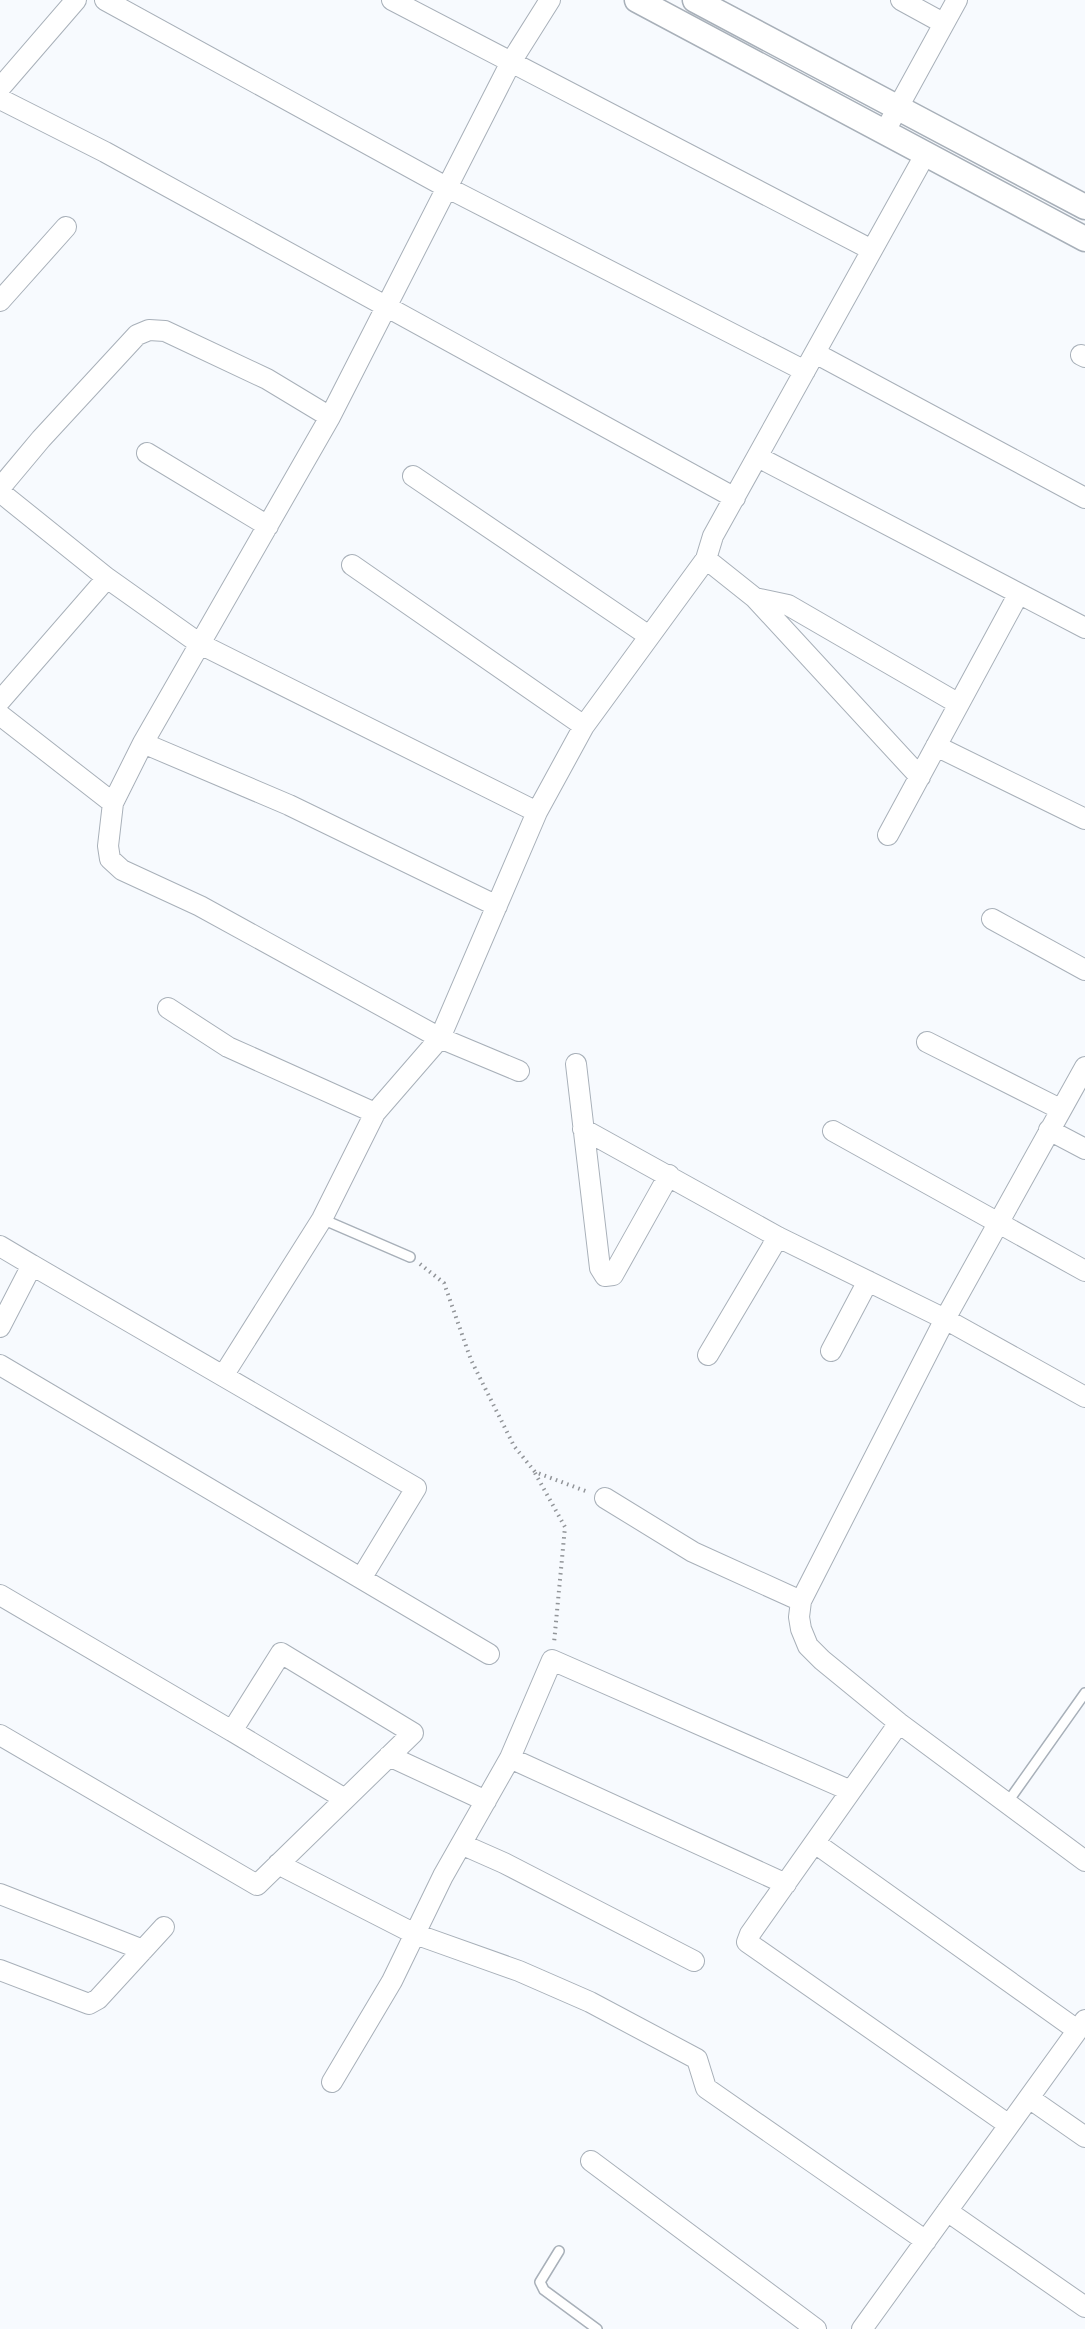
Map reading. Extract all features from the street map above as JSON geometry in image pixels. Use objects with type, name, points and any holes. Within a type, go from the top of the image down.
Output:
[{"type":"street","points":[[0,88],[76,0]]},
{"type":"street","points":[[105,0],[446,187],[805,371]]},
{"type":"street","points":[[392,0],[872,250]]},
{"type":"street","points":[[519,1071],[440,1038],[200,906],[122,870],[110,858],[108,846],[113,803],[143,743],[330,417],[385,305],[511,62],[550,0]]},
{"type":"street","points":[[637,0],[1085,239]]},
{"type":"street","points":[[695,0],[1085,207]]},
{"type":"street","points":[[901,0],[943,23]]},
{"type":"street","points":[[885,131],[957,0]]},
{"type":"street","points":[[0,99],[105,152],[735,498]]},
{"type":"street","points":[[223,1376],[322,1219],[375,1113],[440,1038],[537,812],[584,726],[706,559],[713,536],[926,153]]},
{"type":"street","points":[[0,301],[66,227]]},
{"type":"street","points":[[330,417],[257,374],[165,331],[149,330],[137,335],[41,439],[0,490],[107,578],[200,644],[537,812]]},
{"type":"street","points":[[815,353],[1085,498]]},
{"type":"street","points":[[147,453],[268,526]]},
{"type":"street","points":[[758,457],[1018,595],[1085,628]]},
{"type":"street","points":[[413,476],[649,636]]},
{"type":"street","points":[[706,559],[755,598],[920,777]]},
{"type":"street","points":[[352,565],[584,726]]},
{"type":"street","points":[[0,701],[107,578]]},
{"type":"street","points":[[888,836],[1018,595]]},
{"type":"street","points":[[755,598],[788,605],[959,704]]},
{"type":"street","points":[[0,715],[113,803]]},
{"type":"street","points":[[143,743],[289,805],[497,906]]},
{"type":"street","points":[[936,746],[1085,819]]},
{"type":"street","points":[[992,919],[1085,970]]},
{"type":"street","points":[[168,1008],[228,1047],[375,1113]]},
{"type":"street","points":[[927,1042],[1060,1110]]},
{"type":"street","points":[[576,1064],[600,1268],[605,1276],[614,1275],[669,1175]]},
{"type":"street","points":[[1085,1067],[945,1319],[801,1601],[799,1617],[808,1646],[899,1723],[1085,1861]]},
{"type":"street","points":[[584,1129],[778,1236],[945,1319],[1085,1397]]},
{"type":"street","points":[[1049,1130],[1085,1149]]},
{"type":"street","points":[[834,1131],[1085,1271]]},
{"type":"street","points":[[708,1355],[778,1236]]},
{"type":"street","points":[[0,1246],[416,1488],[362,1577]]},
{"type":"street","points":[[0,1327],[32,1265]]},
{"type":"street","points":[[831,1351],[868,1281]]},
{"type":"street","points":[[0,1365],[489,1654]]},
{"type":"street","points":[[605,1498],[693,1552],[801,1601]]},
{"type":"street","points":[[0,1594],[345,1799]]},
{"type":"street","points":[[0,1735],[258,1885],[413,1733],[281,1653],[232,1731]]},
{"type":"street","points":[[332,2082],[392,1981],[461,1844],[510,1758],[552,1660],[851,1791]]},
{"type":"street","points":[[899,1723],[750,1934],[747,1942],[1009,2125]]},
{"type":"street","points":[[389,1756],[486,1801]]},
{"type":"street","points":[[510,1758],[786,1884]]},
{"type":"street","points":[[815,1843],[1081,2025],[926,2241],[868,2327]]},
{"type":"street","points":[[461,1844],[504,1863],[694,1962]]},
{"type":"street","points":[[278,1864],[415,1934],[519,1971],[590,2002],[697,2059],[706,2088],[926,2241]]},
{"type":"street","points":[[0,1894],[143,1950]]},
{"type":"street","points":[[0,1970],[89,2004],[98,1999],[164,1927]]},
{"type":"street","points":[[1029,2098],[1085,2137]]},
{"type":"street","points":[[591,2161],[816,2329]]},
{"type":"street","points":[[948,2211],[1085,2307]]},
{"type":"lane","points":[[322,1219],[410,1257]]},
{"type":"lane","points":[[1007,1803],[1085,1692]]},
{"type":"lane","points":[[559,2251],[540,2282],[544,2290],[597,2329]]},
{"type":"path","points":[[410,1257],[444,1283],[471,1360],[514,1446],[535,1472],[565,1527],[552,1660]]},
{"type":"path","points":[[535,1472],[605,1498]]}]
